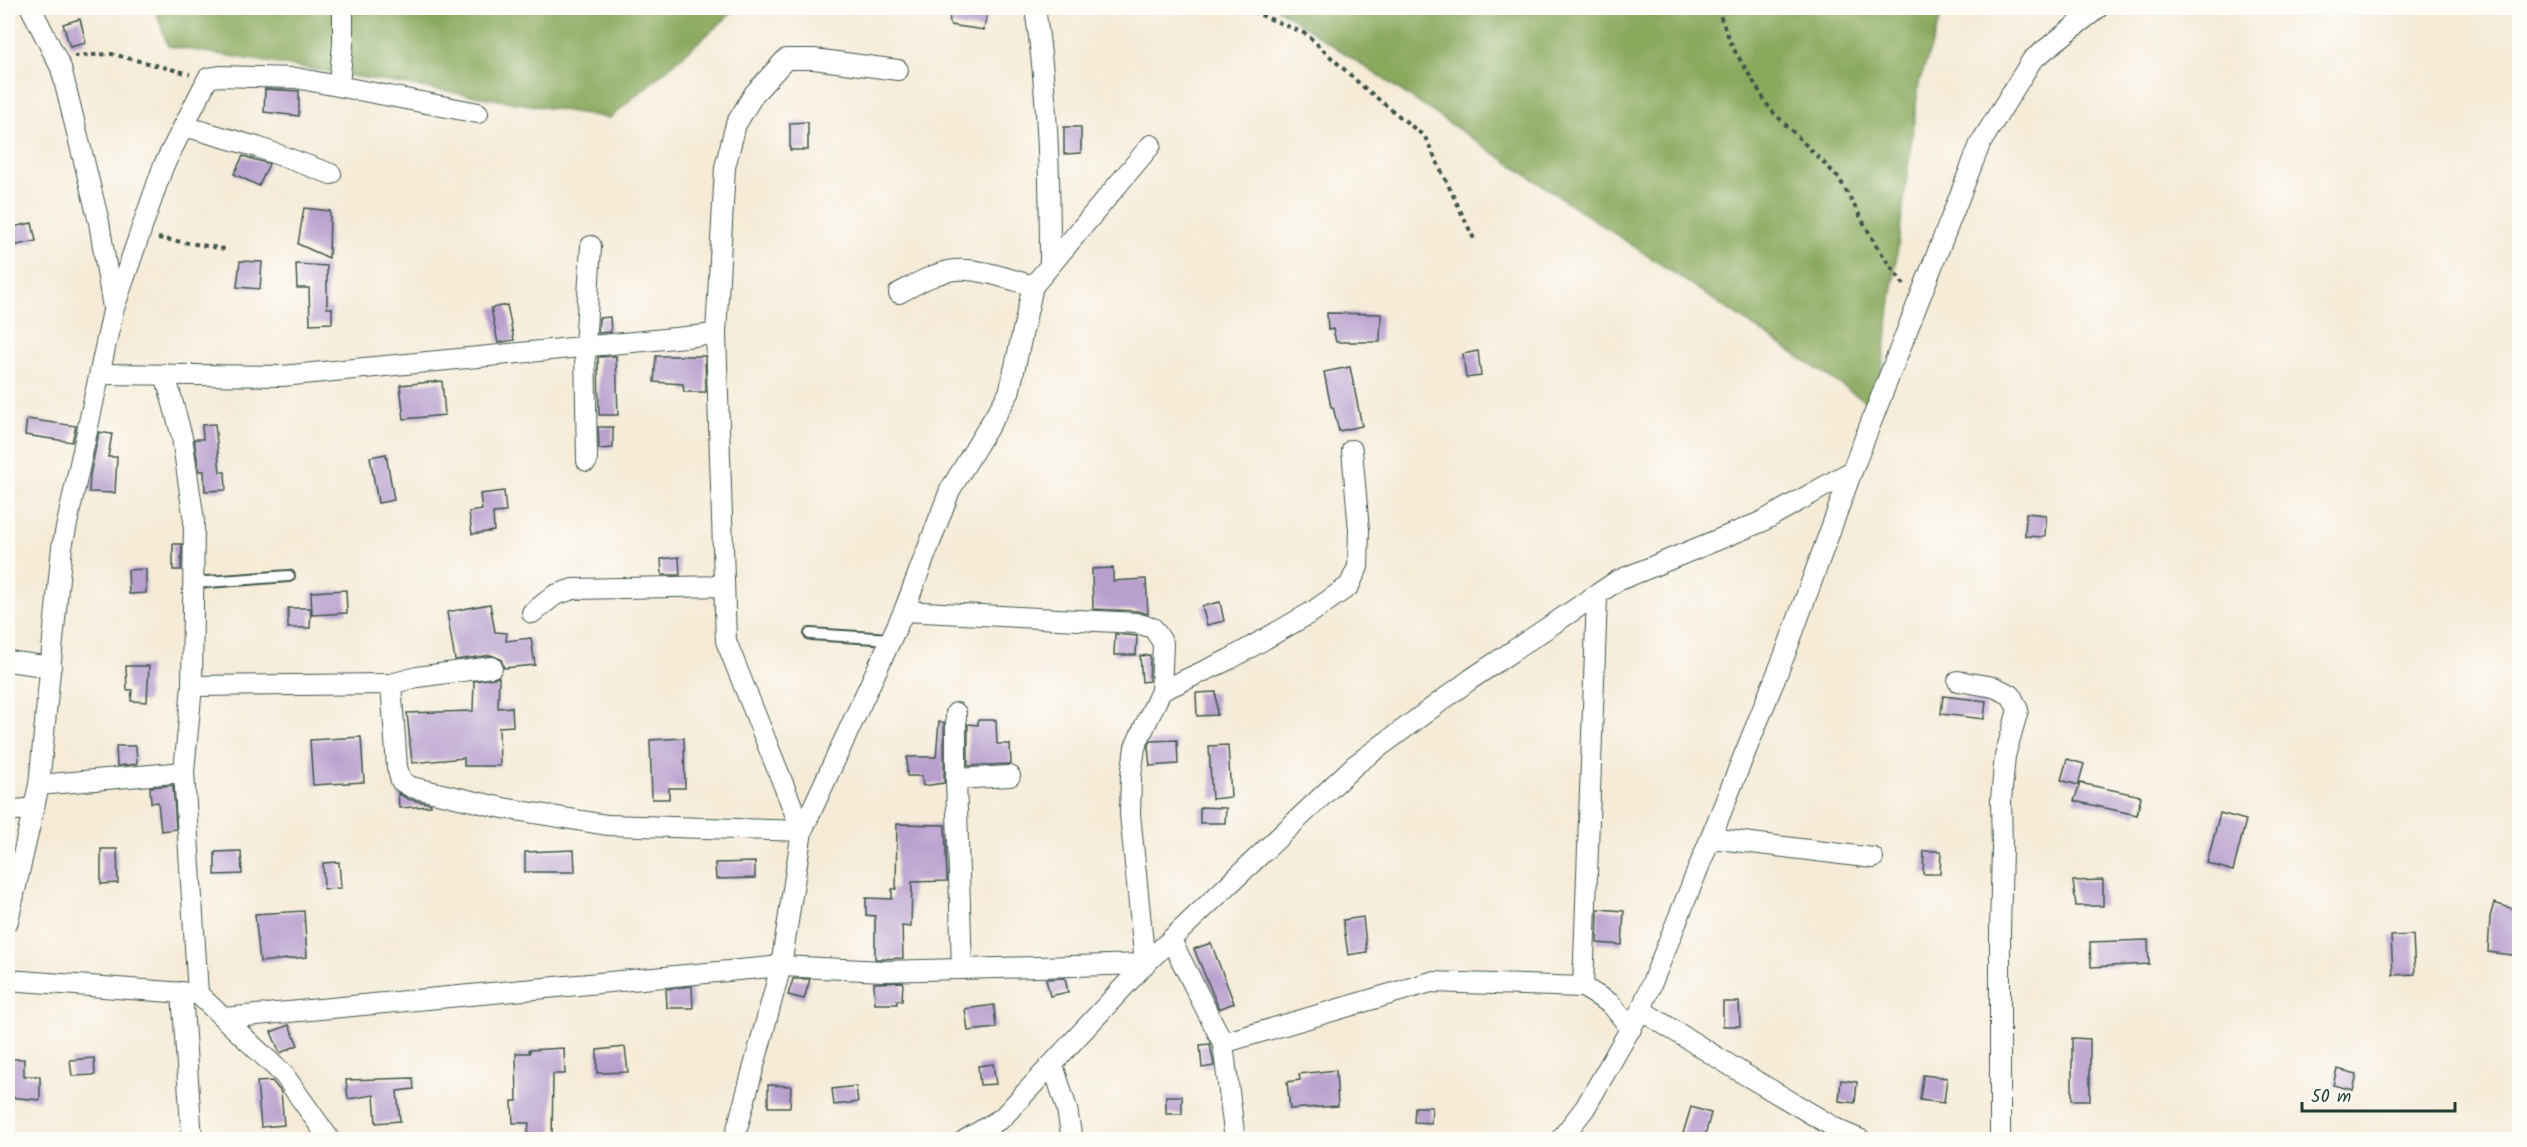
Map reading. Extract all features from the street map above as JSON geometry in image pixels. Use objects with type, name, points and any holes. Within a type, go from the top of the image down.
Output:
[{"type":"street","points":[[31,8],[61,68],[99,222],[113,311]]},
{"type":"street","points":[[339,84],[343,44],[343,8]]},
{"type":"street","points":[[1035,8],[1041,43],[1049,173],[1050,265]]},
{"type":"street","points":[[1560,1140],[1585,1108],[1641,1010],[1785,654],[1852,471],[1980,144],[2032,60],[2098,8]]},
{"type":"street","points":[[802,831],[726,641],[716,334],[725,167],[736,124],[754,94],[786,58],[814,59],[898,70]]},
{"type":"street","points":[[8,921],[39,785],[62,547],[113,311],[163,167],[208,78],[220,76],[296,78],[339,84],[478,113]]},
{"type":"street","points":[[184,126],[257,147],[331,174]]},
{"type":"street","points":[[734,1140],[781,966],[802,831],[904,610],[950,490],[1009,393],[1033,286],[1151,145]]},
{"type":"street","points":[[587,461],[585,347],[591,246]]},
{"type":"street","points":[[899,293],[925,279],[952,270],[966,270],[1033,286]]},
{"type":"street","points":[[100,374],[282,376],[716,334]]},
{"type":"street","points":[[165,374],[182,437],[194,521],[192,686],[184,772],[192,1140]]},
{"type":"street","points":[[1161,692],[1230,659],[1312,612],[1349,586],[1358,567],[1359,549],[1352,450]]},
{"type":"street","points":[[965,1140],[1002,1118],[1145,964],[1356,765],[1471,679],[1617,581],[1761,522],[1852,471]]},
{"type":"street","points":[[532,613],[555,595],[573,590],[724,586]]},
{"type":"street","points":[[1583,987],[1597,596]]},
{"type":"street","points":[[904,610],[1136,623],[1153,628],[1163,643],[1161,692],[1135,747],[1131,776],[1131,814],[1145,964]]},
{"type":"street","points":[[8,661],[51,667]]},
{"type":"street","points":[[192,686],[391,684],[417,677],[492,667]]},
{"type":"street","points":[[1958,681],[1994,687],[2011,695],[2018,710],[2005,756],[2001,800],[2000,1140]]},
{"type":"street","points":[[391,684],[397,767],[401,781],[411,787],[503,808],[607,825],[802,831]]},
{"type":"street","points":[[956,713],[962,969]]},
{"type":"street","points":[[39,785],[184,772]]},
{"type":"street","points":[[956,779],[1010,776]]},
{"type":"street","points":[[8,811],[33,808]]},
{"type":"street","points":[[1711,838],[1873,858]]},
{"type":"street","points":[[1171,940],[1222,1043],[1234,1140]]},
{"type":"street","points":[[224,1018],[781,966],[884,970],[1145,964]]},
{"type":"street","points":[[8,980],[190,993],[224,1018],[284,1075],[330,1140]]},
{"type":"street","points":[[1222,1043],[1431,982],[1583,987],[1611,1004],[1631,1029]]},
{"type":"street","points":[[1641,1010],[1754,1080],[1842,1132],[1861,1140]]},
{"type":"street","points":[[1053,1065],[1072,1140]]},
{"type":"street","points":[[994,1140],[1002,1118]]},
{"type":"lane","points":[[193,583],[290,576]]},
{"type":"lane","points":[[810,634],[891,639]]},
{"type":"path","points":[[1244,8],[1306,34],[1361,86],[1425,137],[1474,239]]},
{"type":"path","points":[[1717,8],[1733,48],[1770,109],[1839,178],[1877,247],[1918,304]]},
{"type":"path","points":[[55,56],[112,54],[208,78]]},
{"type":"path","points":[[139,235],[225,249]]},
{"type":"green space","points":[[155,8],[738,8],[610,118],[168,46]]},
{"type":"green space","points":[[1277,8],[1944,8],[1919,83],[1877,409]]},
{"type":"building","points":[[949,8],[988,8],[984,30],[950,25]]},
{"type":"building","points":[[80,19],[86,43],[70,47],[63,24]]},
{"type":"building","points":[[265,89],[299,91],[299,116],[264,112]]},
{"type":"building","points":[[808,122],[808,150],[790,150],[790,123]]},
{"type":"building","points":[[1064,127],[1081,127],[1081,153],[1064,154]]},
{"type":"building","points":[[243,156],[269,164],[259,186],[234,174]]},
{"type":"building","points":[[304,208],[330,211],[329,258],[298,244]]},
{"type":"building","points":[[32,223],[36,241],[8,247],[8,228]]},
{"type":"building","points":[[240,261],[262,262],[260,289],[237,287]]},
{"type":"building","points":[[296,264],[327,266],[327,308],[332,308],[332,323],[310,324],[309,288],[297,288]]},
{"type":"building","points":[[507,305],[514,340],[498,343],[491,308]]},
{"type":"building","points":[[1327,313],[1381,314],[1380,342],[1336,342],[1333,329],[1328,330]]},
{"type":"building","points":[[610,317],[611,332],[598,333],[599,318]]},
{"type":"building","points":[[1478,351],[1481,376],[1466,378],[1463,354]]},
{"type":"building","points":[[616,356],[618,415],[599,415],[598,357]]},
{"type":"building","points":[[656,356],[705,356],[706,392],[684,392],[683,384],[654,382]]},
{"type":"building","points":[[1350,367],[1362,426],[1339,431],[1333,407],[1331,407],[1324,372]]},
{"type":"building","points":[[442,381],[445,415],[404,419],[400,385]]},
{"type":"building","points":[[27,419],[76,426],[72,442],[25,435]]},
{"type":"building","points":[[215,424],[220,472],[225,472],[226,490],[205,491],[204,471],[199,471],[194,439],[203,439],[202,425]]},
{"type":"building","points":[[598,427],[613,427],[613,448],[599,449]]},
{"type":"building","points":[[99,432],[112,434],[108,457],[117,457],[115,493],[89,492],[90,475]]},
{"type":"building","points":[[386,454],[394,500],[378,503],[370,457]]},
{"type":"building","points":[[504,491],[506,512],[493,513],[494,531],[472,534],[469,512],[482,510],[480,494]]},
{"type":"building","points":[[2026,513],[2046,515],[2045,537],[2025,536]]},
{"type":"building","points":[[173,544],[182,544],[181,570],[173,570]]},
{"type":"building","points":[[679,557],[680,575],[662,575],[661,559]]},
{"type":"building","points":[[1113,568],[1113,581],[1146,579],[1148,614],[1137,611],[1093,609],[1092,569]]},
{"type":"building","points":[[146,569],[146,593],[129,594],[128,570]]},
{"type":"building","points":[[346,590],[347,613],[312,615],[311,592]]},
{"type":"building","points":[[1220,602],[1224,621],[1207,625],[1202,606]]},
{"type":"building","points":[[490,604],[495,632],[507,633],[506,641],[531,638],[535,665],[504,668],[501,659],[491,655],[455,660],[447,612]]},
{"type":"building","points":[[288,608],[311,608],[310,628],[288,628]]},
{"type":"building","points":[[1115,634],[1137,636],[1136,655],[1114,655]]},
{"type":"building","points":[[1150,655],[1149,681],[1142,682],[1140,656]]},
{"type":"building","points":[[126,666],[149,666],[147,702],[131,701],[132,690],[127,690]]},
{"type":"building","points":[[499,677],[498,708],[512,707],[513,726],[499,727],[500,766],[464,766],[464,758],[412,763],[407,713],[473,711],[474,681]]},
{"type":"building","points":[[1216,692],[1217,715],[1197,716],[1196,693]]},
{"type":"building","points":[[1943,696],[1986,701],[1984,719],[1941,714]]},
{"type":"building","points":[[978,720],[996,720],[997,744],[1010,744],[1011,764],[968,766],[968,724],[978,725]]},
{"type":"building","points":[[939,722],[944,723],[944,783],[923,786],[922,776],[907,776],[907,757],[936,757]]},
{"type":"building","points":[[361,737],[364,782],[313,785],[310,740]]},
{"type":"building","points":[[684,738],[685,788],[669,788],[669,799],[652,799],[650,740]]},
{"type":"building","points":[[1177,740],[1178,764],[1150,766],[1148,747],[1151,741]]},
{"type":"building","points":[[1228,745],[1231,797],[1212,799],[1209,746]]},
{"type":"building","points":[[116,746],[136,746],[137,764],[117,766]]},
{"type":"building","points":[[2067,759],[2084,764],[2078,785],[2061,780]]},
{"type":"building","points":[[2080,783],[2141,796],[2137,815],[2074,801]]},
{"type":"building","points":[[173,785],[176,829],[161,831],[158,802],[151,803],[150,787]]},
{"type":"building","points":[[398,793],[408,799],[431,804],[431,806],[399,808]]},
{"type":"building","points":[[1200,807],[1226,808],[1225,823],[1200,823]]},
{"type":"building","points":[[2220,813],[2246,820],[2233,871],[2207,863]]},
{"type":"building","points":[[897,824],[945,825],[947,881],[912,882],[911,927],[902,926],[903,958],[875,959],[875,916],[866,915],[866,898],[892,899],[892,889],[896,889]]},
{"type":"building","points":[[101,849],[117,849],[118,883],[101,884]]},
{"type":"building","points":[[574,850],[575,872],[525,872],[525,852]]},
{"type":"building","points":[[241,851],[242,874],[215,875],[215,852]]},
{"type":"building","points":[[1924,851],[1941,851],[1940,874],[1923,874]]},
{"type":"building","points":[[339,862],[341,888],[324,889],[323,863]]},
{"type":"building","points":[[755,862],[755,878],[716,879],[715,863]]},
{"type":"building","points":[[2103,880],[2103,906],[2076,906],[2073,881]]},
{"type":"building","points":[[2494,903],[2520,911],[2520,956],[2488,952],[2490,917]]},
{"type":"building","points":[[1598,909],[1624,911],[1622,945],[1597,943]]},
{"type":"building","points":[[304,911],[307,957],[260,962],[255,914]]},
{"type":"building","points":[[1363,917],[1367,952],[1348,955],[1343,920]]},
{"type":"building","points":[[2413,935],[2415,974],[2393,975],[2391,936]]},
{"type":"building","points":[[2148,940],[2149,964],[2091,967],[2090,942]]},
{"type":"building","points":[[1211,943],[1234,1003],[1219,1009],[1194,949]]},
{"type":"building","points":[[1065,978],[1068,992],[1050,996],[1046,979]]},
{"type":"building","points":[[793,979],[810,979],[804,999],[788,995]]},
{"type":"building","points":[[903,982],[902,1001],[897,1000],[897,1004],[875,1004],[874,983]]},
{"type":"building","points":[[692,986],[693,1008],[667,1008],[666,989]]},
{"type":"building","points":[[1723,1002],[1739,1002],[1740,1026],[1723,1026]]},
{"type":"building","points":[[994,1005],[996,1028],[968,1031],[965,1009]]},
{"type":"building","points":[[289,1025],[298,1045],[280,1053],[271,1032]]},
{"type":"building","points":[[2072,1038],[2090,1039],[2090,1100],[2072,1100]]},
{"type":"building","points":[[1210,1044],[1214,1066],[1202,1068],[1200,1045]]},
{"type":"building","points":[[625,1047],[628,1072],[597,1073],[597,1050]]},
{"type":"building","points":[[564,1048],[565,1074],[553,1074],[552,1140],[527,1140],[529,1123],[513,1123],[512,1101],[517,1101],[516,1053]]},
{"type":"building","points":[[94,1058],[95,1075],[72,1076],[70,1060]]},
{"type":"building","points":[[8,1059],[24,1059],[24,1076],[40,1076],[40,1100],[8,1097]]},
{"type":"building","points":[[993,1064],[996,1084],[980,1085],[978,1066]]},
{"type":"building","points":[[2337,1069],[2357,1074],[2353,1090],[2333,1085]]},
{"type":"building","points":[[1336,1070],[1338,1106],[1290,1109],[1287,1082],[1300,1080],[1299,1074]]},
{"type":"building","points":[[1923,1075],[1947,1078],[1944,1103],[1920,1100]]},
{"type":"building","points":[[413,1078],[414,1089],[397,1091],[400,1121],[376,1123],[374,1095],[348,1099],[346,1080]]},
{"type":"building","points":[[1841,1080],[1857,1082],[1855,1103],[1839,1101]]},
{"type":"building","points":[[272,1081],[281,1092],[284,1125],[261,1127],[257,1082]]},
{"type":"building","points":[[768,1085],[791,1086],[790,1107],[768,1107]]},
{"type":"building","points":[[856,1086],[858,1102],[834,1105],[832,1089]]},
{"type":"building","points":[[1166,1096],[1182,1096],[1182,1114],[1166,1114]]},
{"type":"building","points":[[1415,1107],[1432,1107],[1431,1123],[1414,1122]]},
{"type":"building","points":[[1691,1107],[1711,1113],[1704,1140],[1681,1140]]}]
